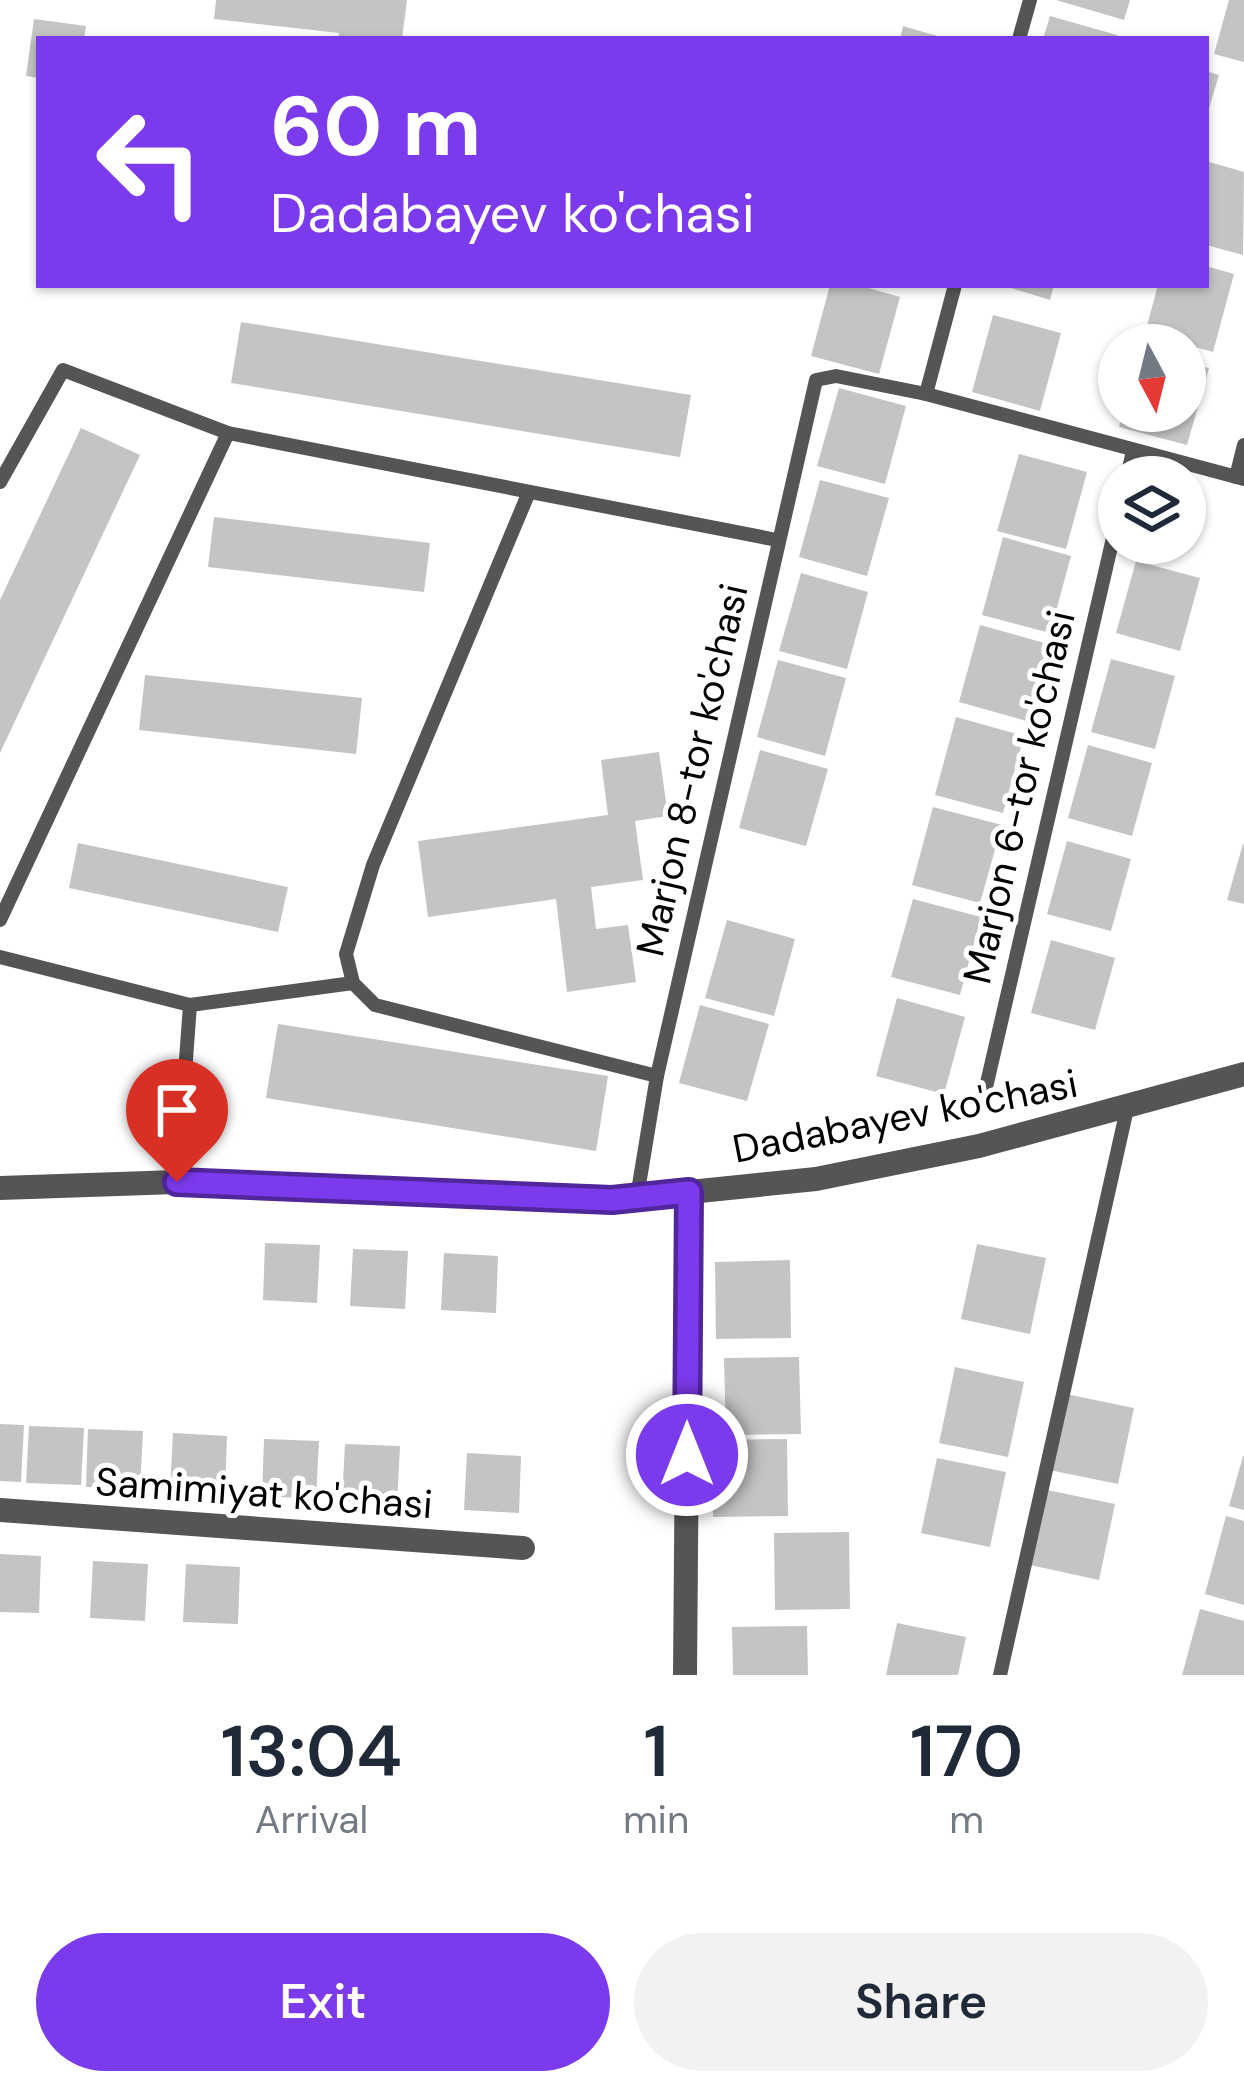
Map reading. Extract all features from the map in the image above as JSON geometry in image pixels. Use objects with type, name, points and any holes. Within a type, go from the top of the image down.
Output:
[{"type":"street","name":"Dadabayev ko'chasi","points":[[0,1188],[177,1182],[637,1197],[816,1179],[1127,1109],[1244,1074]]},
{"type":"street","points":[[685,1675],[689,1192]]},
{"type":"street","name":"Samimiyat ko'chasi","points":[[0,1510],[523,1548]]},
{"type":"lane","points":[[1020,36],[1030,0]]},
{"type":"lane","points":[[954,288],[926,394],[1240,478],[1244,445]]},
{"type":"lane","points":[[0,482],[63,370],[228,433],[777,540]]},
{"type":"lane","name":"Marjon 8-tor ko'chasi","points":[[637,1197],[657,1076],[815,380],[836,376],[926,394]]},
{"type":"lane","points":[[0,920],[228,433]]},
{"type":"lane","points":[[1132,456],[1133,451]]},
{"type":"lane","points":[[530,492],[374,865],[346,953],[353,983],[375,1005],[657,1076]]},
{"type":"lane","name":"Marjon 6-tor ko'chasi","points":[[984,1096],[1107,564]]},
{"type":"lane","points":[[0,957],[190,1005],[353,983]]},
{"type":"lane","points":[[177,1182],[190,1005]]},
{"type":"lane","points":[[1000,1675],[1127,1109]]},
{"type":"building","points":[[216,0],[407,0],[402,36],[338,36],[214,19]]},
{"type":"building","points":[[1056,0],[1130,0],[1124,20]]},
{"type":"building","points":[[1229,0],[1244,0],[1244,62],[1214,54]]},
{"type":"building","points":[[1050,16],[1117,35],[1117,36],[1044,36]]},
{"type":"building","points":[[34,19],[86,26],[84,36],[36,36],[36,78],[26,76]]},
{"type":"building","points":[[903,26],[937,36],[901,36]]},
{"type":"building","points":[[1209,72],[1219,75],[1209,108]]},
{"type":"building","points":[[1209,162],[1244,172],[1243,255],[1209,246]]},
{"type":"building","points":[[1209,267],[1234,274],[1213,352],[1206,350],[1206,324],[1147,324],[1157,288],[1209,288]]},
{"type":"building","points":[[829,288],[868,288],[900,297],[879,374],[811,356]]},
{"type":"building","points":[[1011,288],[1053,288],[1050,300]]},
{"type":"building","points":[[993,315],[1061,333],[1040,411],[972,392]]},
{"type":"building","points":[[241,322],[691,395],[680,457],[231,383]]},
{"type":"building","points":[[839,388],[906,406],[885,484],[817,466]]},
{"type":"building","points":[[81,428],[140,455],[0,753],[0,600]]},
{"type":"building","points":[[1138,432],[1191,432],[1187,445]]},
{"type":"building","points":[[1019,454],[1087,472],[1066,549],[997,531]]},
{"type":"building","points":[[820,480],[889,498],[867,576],[799,557]]},
{"type":"building","points":[[214,517],[430,543],[424,592],[208,567]]},
{"type":"building","points":[[1003,537],[1071,556],[1050,633],[982,615]]},
{"type":"building","points":[[1135,564],[1200,578],[1180,651],[1116,633]]},
{"type":"building","points":[[801,573],[868,592],[847,669],[779,651]]},
{"type":"building","points":[[980,625],[1048,644],[1027,721],[959,702]]},
{"type":"building","points":[[1111,659],[1175,676],[1155,749],[1091,732]]},
{"type":"building","points":[[778,660],[846,678],[825,756],[757,737]]},
{"type":"building","points":[[145,675],[362,698],[356,754],[139,730]]},
{"type":"building","points":[[956,717],[1024,736],[1003,813],[935,795]]},
{"type":"building","points":[[1088,745],[1152,763],[1132,836],[1068,818]]},
{"type":"building","points":[[760,750],[828,769],[806,846],[739,828]]},
{"type":"building","points":[[659,752],[668,816],[635,821],[643,880],[591,887],[596,929],[628,925],[636,982],[567,992],[556,899],[428,917],[418,841],[608,815],[601,760]]},
{"type":"building","points":[[933,807],[1002,825],[980,903],[912,885]]},
{"type":"building","points":[[1067,841],[1131,859],[1111,931],[1047,914]]},
{"type":"building","points":[[78,843],[288,887],[278,932],[69,888]]},
{"type":"building","points":[[1244,845],[1244,904],[1227,900]]},
{"type":"building","points":[[913,899],[981,917],[960,995],[891,977]]},
{"type":"building","points":[[727,920],[795,939],[774,1016],[705,998]]},
{"type":"building","points":[[1051,940],[1115,958],[1095,1030],[1031,1013]]},
{"type":"building","points":[[897,998],[965,1017],[944,1094],[876,1076]]},
{"type":"building","points":[[700,1005],[769,1024],[747,1101],[679,1083]]},
{"type":"building","points":[[278,1024],[608,1076],[596,1151],[266,1098]]},
{"type":"building","points":[[265,1243],[320,1245],[317,1303],[263,1300]]},
{"type":"building","points":[[977,1244],[1046,1258],[1030,1334],[961,1319]]},
{"type":"building","points":[[353,1249],[408,1251],[405,1309],[350,1306]]},
{"type":"building","points":[[444,1253],[498,1256],[496,1313],[441,1310]]},
{"type":"building","points":[[790,1260],[791,1338],[716,1339],[715,1262]]},
{"type":"building","points":[[799,1357],[801,1434],[726,1435],[724,1358]]},
{"type":"building","points":[[955,1367],[1024,1382],[1008,1457],[939,1443]]},
{"type":"building","points":[[1066,1394],[1134,1408],[1118,1484],[1049,1470]]},
{"type":"building","points":[[0,1424],[24,1425],[21,1482],[0,1481]]},
{"type":"building","points":[[29,1426],[84,1428],[81,1485],[26,1483]]},
{"type":"building","points":[[88,1429],[143,1431],[140,1489],[86,1487]]},
{"type":"building","points":[[173,1433],[227,1436],[225,1494],[170,1491]]},
{"type":"building","points":[[264,1439],[319,1441],[316,1499],[262,1496]]},
{"type":"building","points":[[787,1439],[788,1516],[713,1517],[712,1440]]},
{"type":"building","points":[[345,1444],[400,1446],[397,1504],[342,1501]]},
{"type":"building","points":[[467,1453],[521,1456],[519,1513],[464,1510]]},
{"type":"building","points":[[1244,1456],[1244,1510],[1229,1506]]},
{"type":"building","points":[[937,1458],[1006,1472],[990,1547],[921,1533]]},
{"type":"building","points":[[1047,1490],[1115,1504],[1099,1580],[1030,1565]]},
{"type":"building","points":[[1226,1516],[1244,1521],[1244,1605],[1205,1594]]},
{"type":"building","points":[[849,1532],[850,1609],[775,1610],[774,1533]]},
{"type":"building","points":[[0,1554],[41,1556],[39,1613],[0,1612]]},
{"type":"building","points":[[93,1561],[148,1564],[145,1621],[90,1618]]},
{"type":"building","points":[[186,1564],[240,1567],[238,1624],[183,1622]]},
{"type":"building","points":[[1200,1609],[1244,1621],[1244,1675],[1182,1675]]},
{"type":"building","points":[[897,1623],[966,1637],[958,1675],[886,1675]]},
{"type":"building","points":[[807,1626],[808,1675],[733,1675],[732,1627]]},
{"type":"route","points":[[177,1182],[612,1200],[689,1192],[687,1455]]}]
